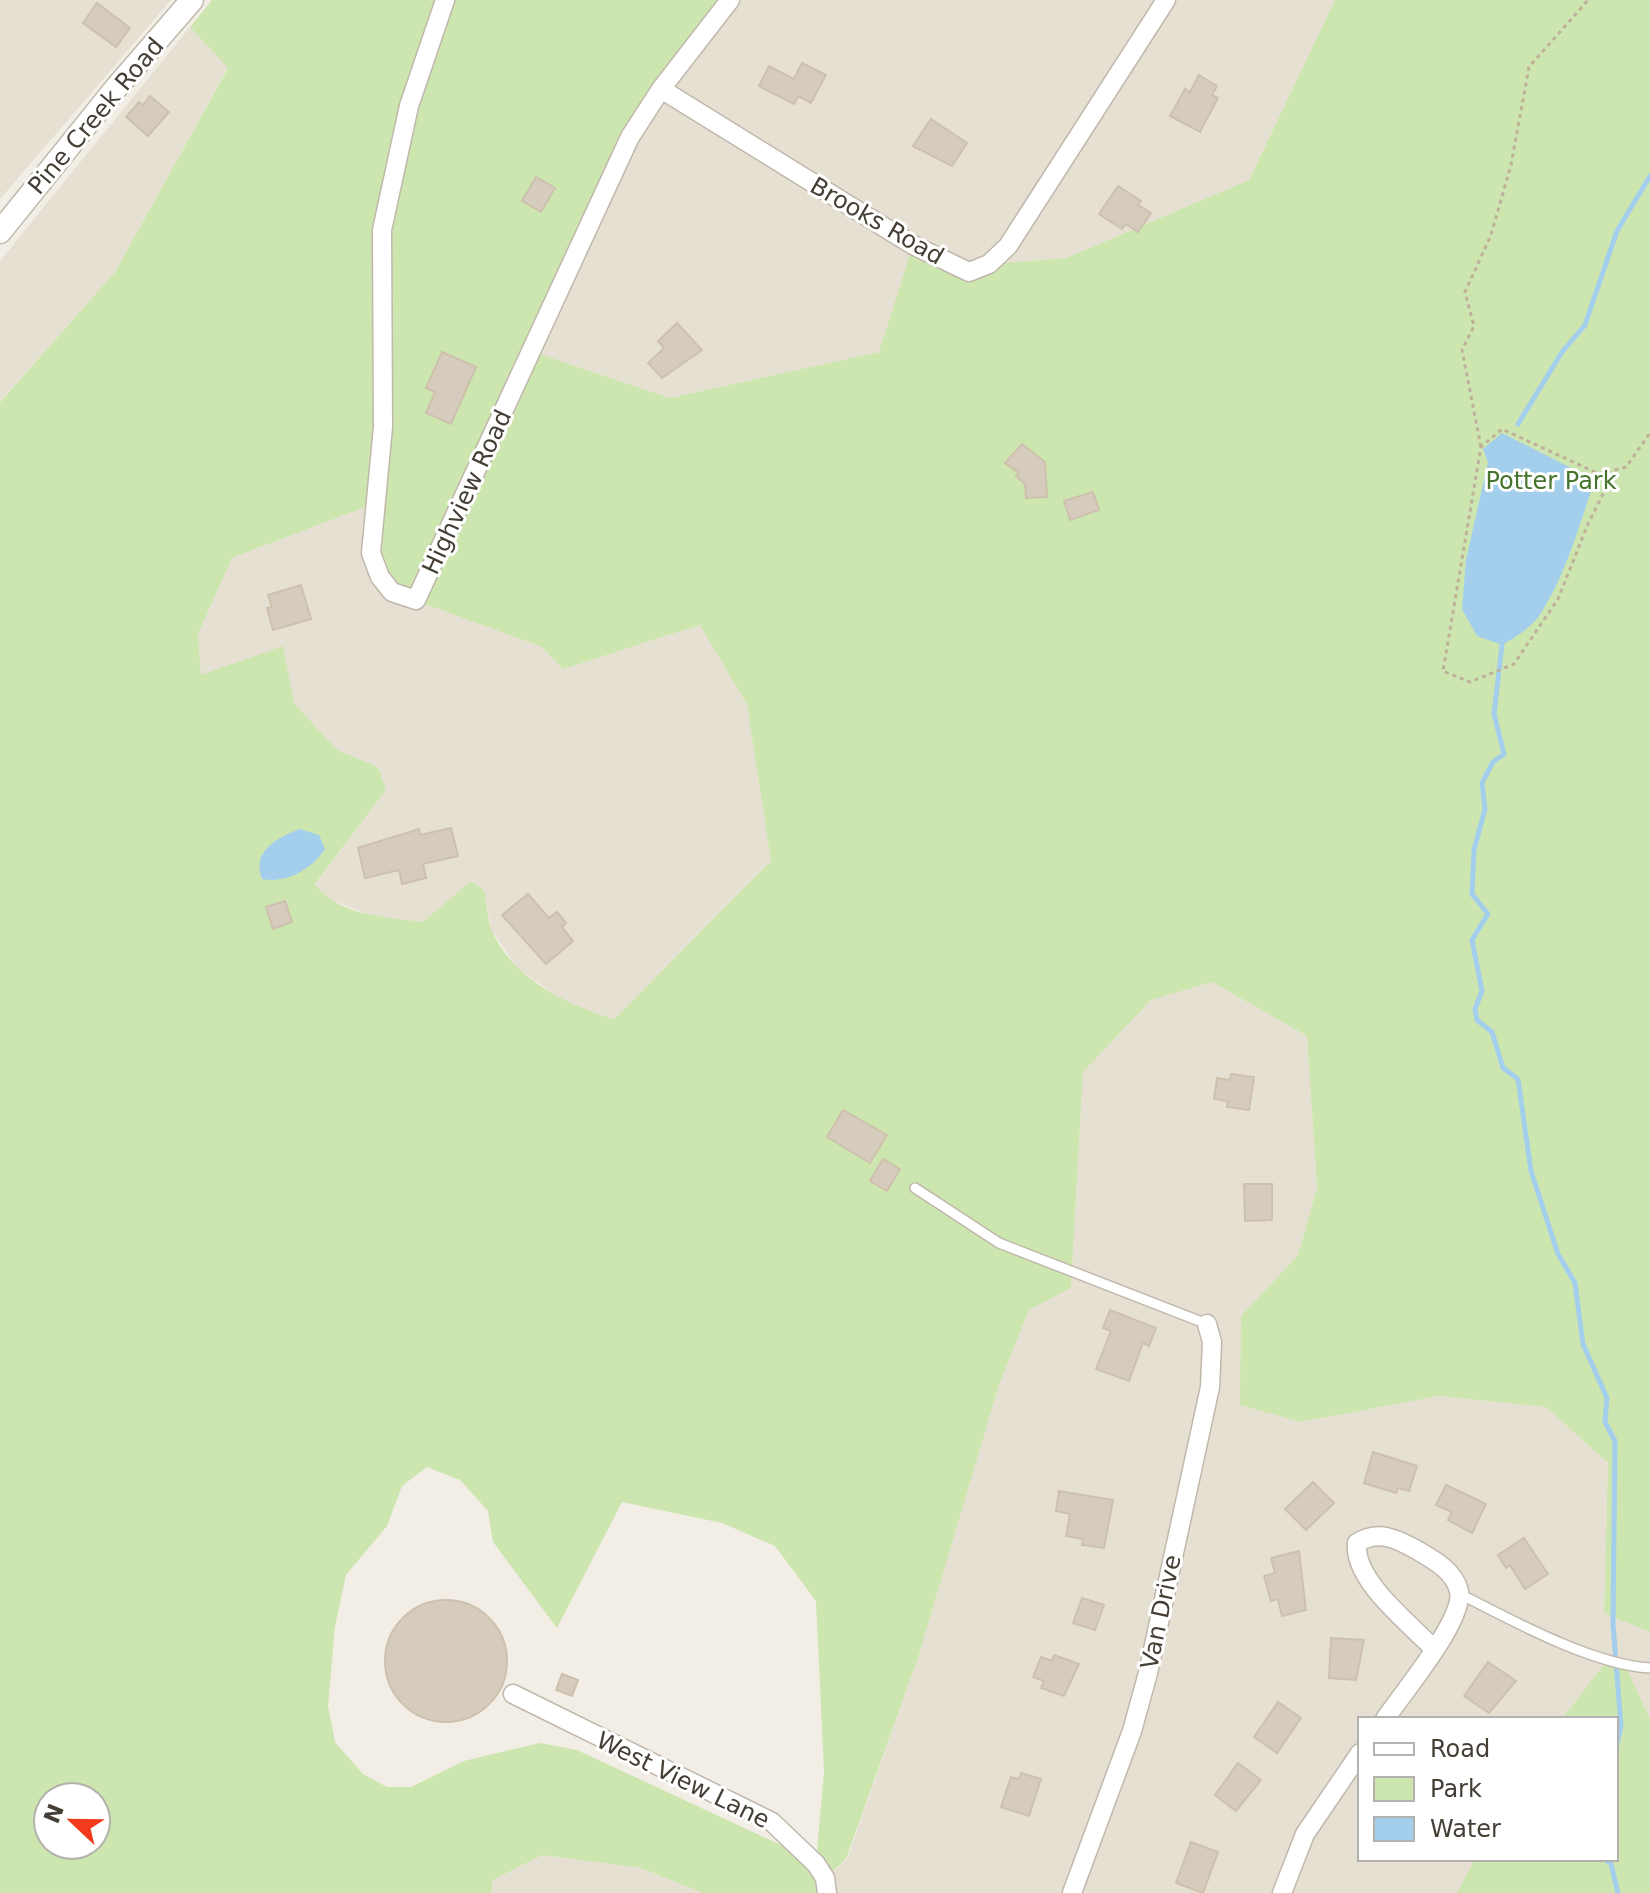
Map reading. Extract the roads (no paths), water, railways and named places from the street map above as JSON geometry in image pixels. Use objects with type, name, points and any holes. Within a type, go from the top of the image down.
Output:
[{"type":"street","name":"Pine Creek Road","points":[[0,232],[116,88],[192,0]]},
{"type":"street","name":"Highview Road","points":[[445,0],[409,106],[382,230],[383,427],[371,553],[380,577],[392,592],[416,600],[560,295],[608,181],[661,89],[730,0]]},
{"type":"street","name":"Brooks Road","points":[[661,89],[913,245],[969,272],[989,264],[1008,246],[1166,0]]},
{"type":"street","name":"Van Drive","points":[[1072,1893],[1132,1731],[1148,1673],[1210,1387],[1212,1342],[1207,1324]]},
{"type":"street","points":[[1386,1717],[1434,1649],[1459,1606],[1460,1594],[1446,1569],[1404,1543],[1386,1536],[1369,1536],[1357,1543],[1356,1555],[1369,1582],[1434,1649]]},
{"type":"street","name":"West View Lane","points":[[513,1694],[772,1822],[816,1864],[825,1878],[827,1893]]},
{"type":"street","points":[[1282,1893],[1305,1834],[1358,1756]]},
{"type":"lane","points":[[915,1188],[999,1243],[1207,1324]]},
{"type":"lane","points":[[1460,1594],[1519,1624],[1626,1667],[1650,1668]]},
{"type":"water","points":[[1502,433],[1595,480],[1572,548],[1550,598],[1533,623],[1502,645],[1477,636],[1462,609],[1466,560],[1488,462],[1483,449]]},
{"type":"water","points":[[300,829],[319,835],[325,849],[320,856],[306,869],[289,877],[262,879],[260,860],[263,853],[275,841]]},
{"type":"waterway","points":[[1518,424],[1562,352],[1585,325],[1617,231],[1650,176]]},
{"type":"waterway","points":[[1502,645],[1494,714],[1504,754],[1493,762],[1482,783],[1485,809],[1474,850],[1472,894],[1488,914],[1472,940],[1482,991],[1475,1009],[1477,1020],[1492,1032],[1503,1068],[1518,1079],[1531,1171],[1558,1254],[1575,1283],[1583,1344],[1607,1398],[1605,1422],[1615,1441],[1613,1624],[1621,1726],[1618,1740]]},
{"type":"waterway","points":[[1607,1861],[1611,1864],[1618,1893]]},
{"type":"park label","name":"Potter Park","points":[[1551,481]]}]
